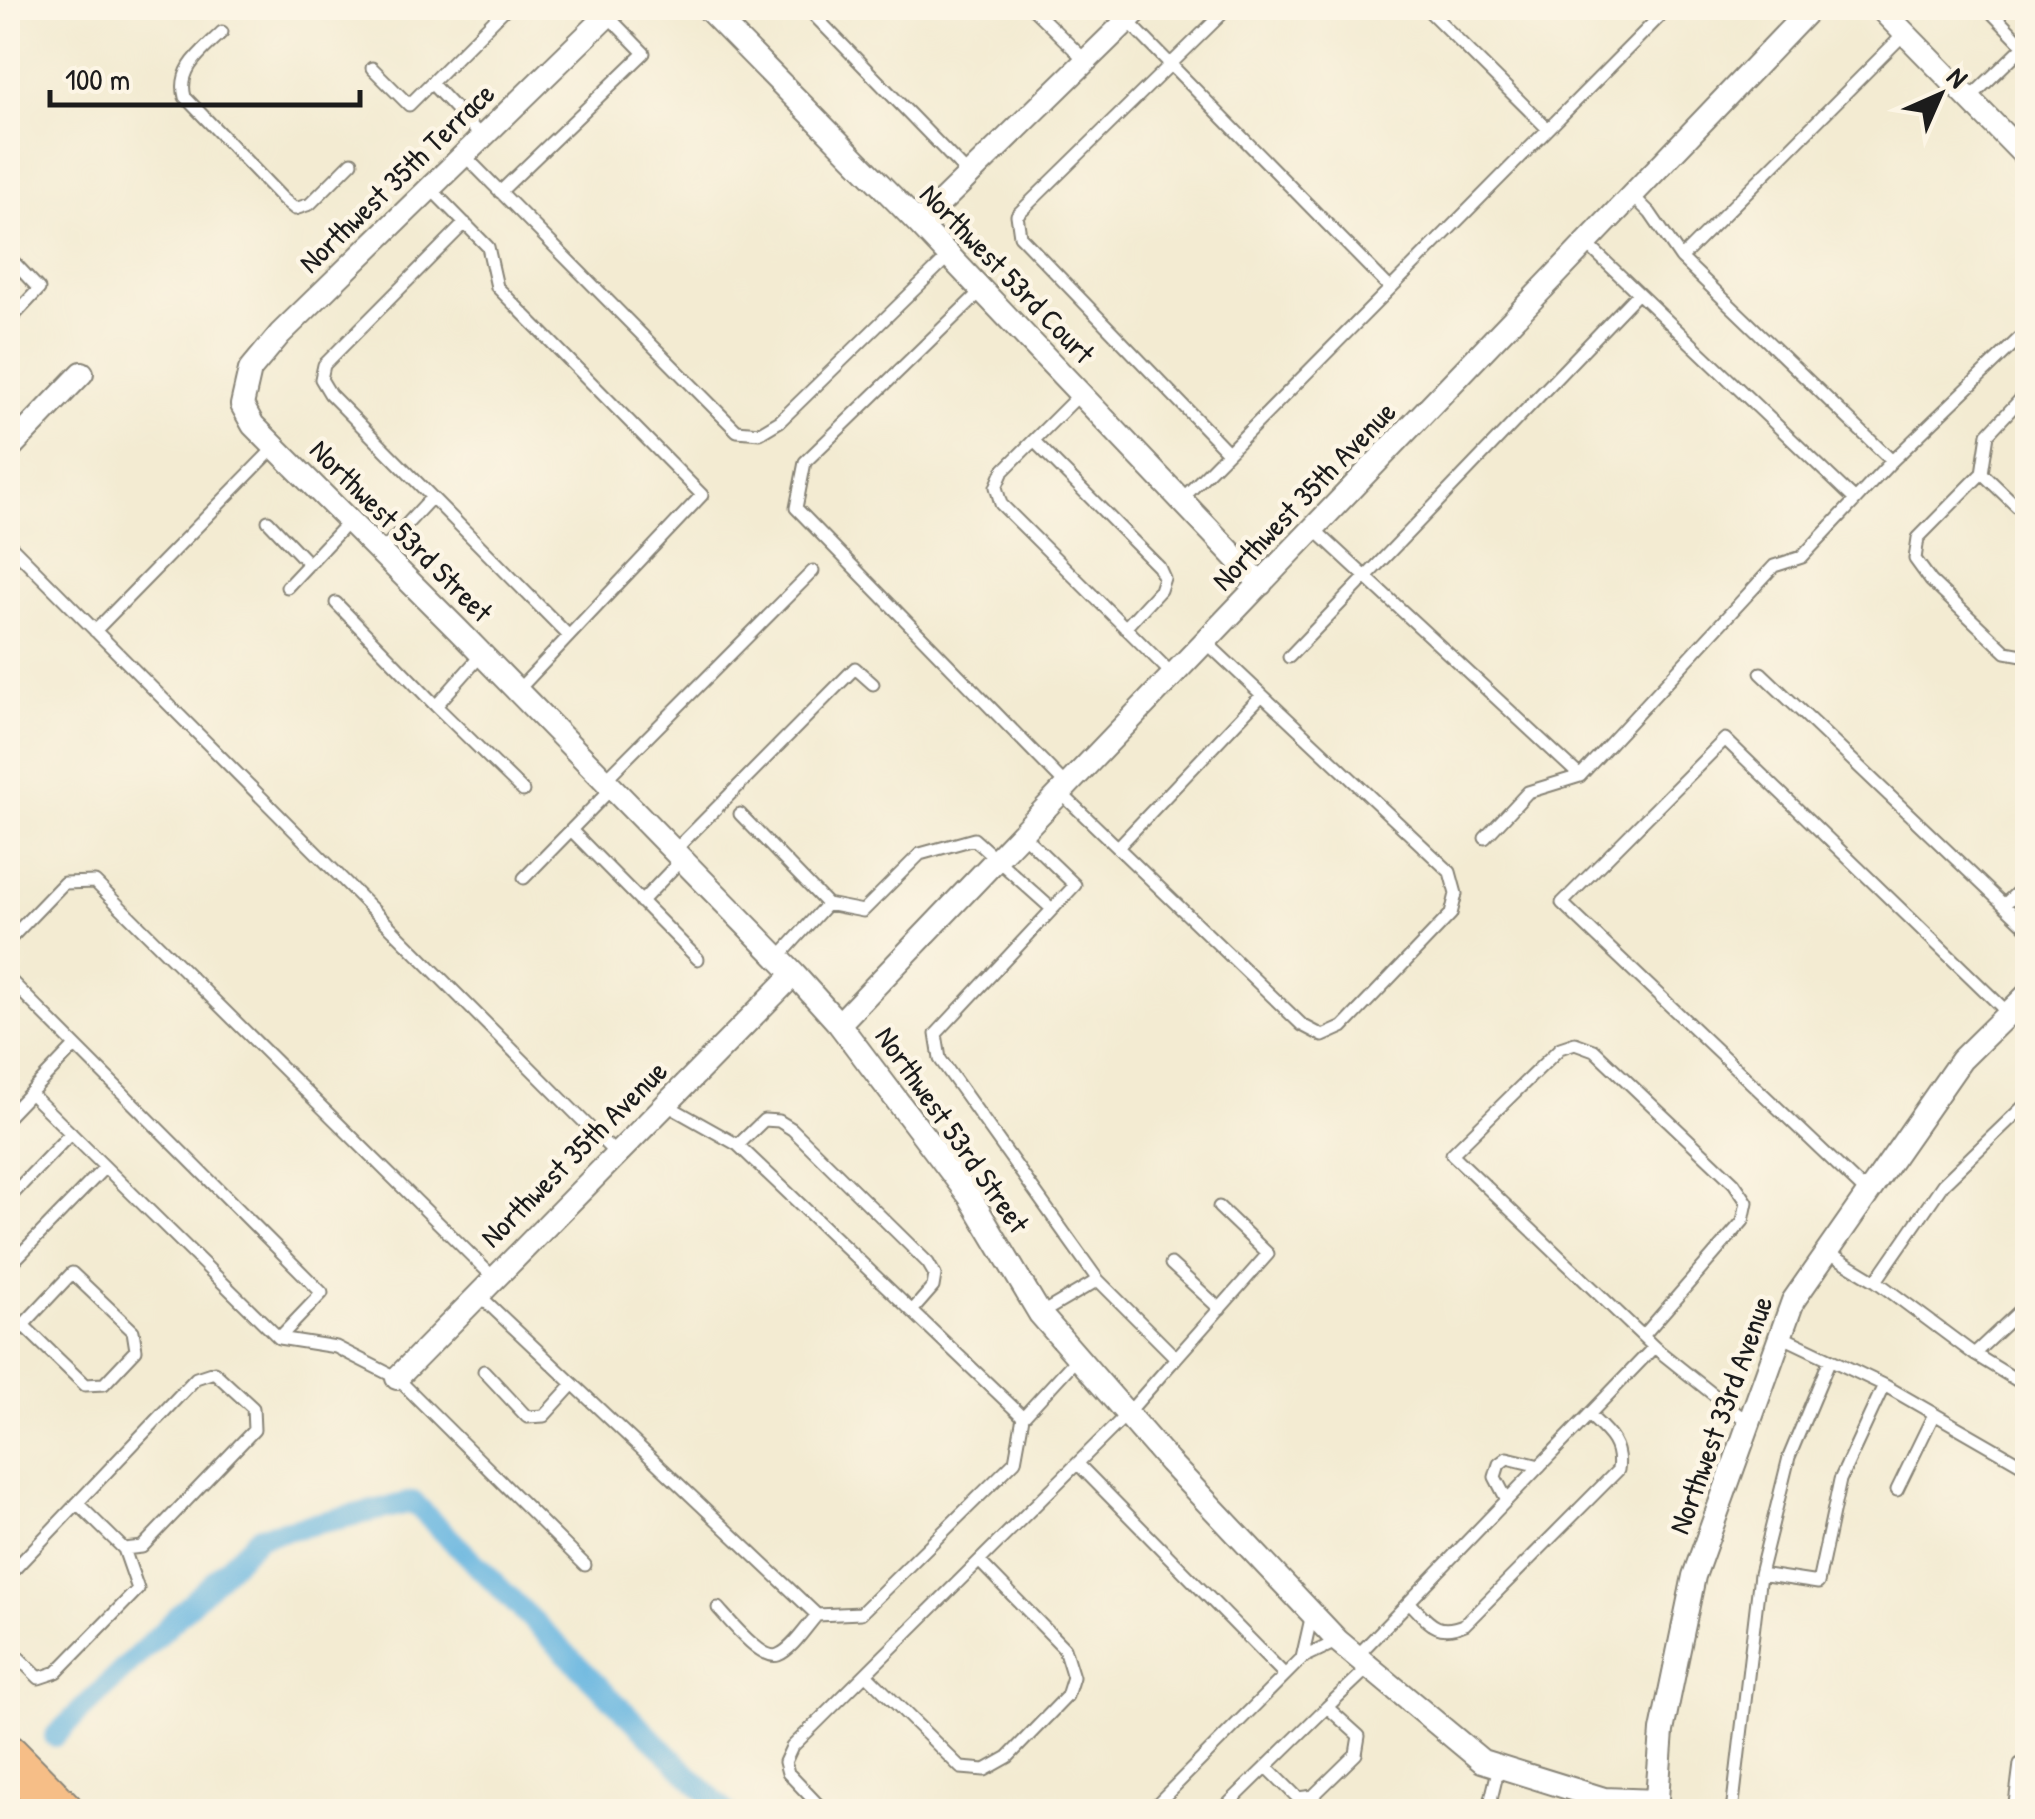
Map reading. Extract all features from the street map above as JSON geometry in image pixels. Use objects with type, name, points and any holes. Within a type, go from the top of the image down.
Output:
[{"type":"highway","points":[[8,1756],[63,1812]]},
{"type":"street","name":"Northwest 53rd Court","points":[[706,8],[919,224],[1261,584]]},
{"type":"street","name":"Northwest 35th Avenue","points":[[839,1024],[1811,8]]},
{"type":"street","points":[[1880,8],[2028,159]]},
{"type":"street","name":"Northwest 35th Terrace","points":[[242,405],[250,370],[280,334],[611,11]]},
{"type":"street","points":[[919,224],[1132,12]]},
{"type":"street","points":[[8,450],[82,373]]},
{"type":"street","name":"Northwest 53rd Street","points":[[242,405],[253,426],[787,965],[839,1024],[970,1198],[1040,1314],[1127,1414],[1338,1640],[1482,1760],[1604,1798],[1657,1806]]},
{"type":"street","name":"Northwest 35th Avenue","points":[[397,1378],[665,1104],[787,965]]},
{"type":"street","name":"Northwest 33rd Avenue","points":[[1657,1806],[1662,1730],[1694,1576],[1793,1301],[1960,1060],[2028,994]]},
{"type":"lane","points":[[372,68],[409,105],[506,8]]},
{"type":"lane","points":[[807,8],[968,175]]},
{"type":"lane","points":[[1032,8],[1086,61]]},
{"type":"lane","points":[[1228,8],[1017,215],[1020,236],[1228,452]]},
{"type":"lane","points":[[1426,8],[1548,129]]},
{"type":"lane","points":[[1181,500],[1668,8]]},
{"type":"lane","points":[[1969,99],[2026,46],[1986,8]]},
{"type":"lane","points":[[500,192],[644,52],[611,11]]},
{"type":"lane","points":[[1132,12],[1170,64],[1390,288]]},
{"type":"lane","points":[[222,32],[187,69],[181,83],[185,97],[282,198],[295,209],[310,204],[352,162]]},
{"type":"lane","points":[[1681,258],[1905,33]]},
{"type":"lane","points":[[431,83],[482,137]]},
{"type":"lane","points":[[464,155],[737,430],[760,433],[780,421],[949,256]]},
{"type":"lane","points":[[430,188],[488,247],[497,287],[702,495],[518,690]]},
{"type":"lane","points":[[1632,195],[1650,213],[1681,258],[1892,461]]},
{"type":"lane","points":[[464,222],[324,365],[321,379],[330,394],[569,636]]},
{"type":"lane","points":[[1586,243],[1854,500]]},
{"type":"lane","points":[[8,256],[40,289],[8,322]]},
{"type":"lane","points":[[982,290],[805,462],[796,508],[1118,848],[1302,1025],[1324,1036],[1343,1026],[1451,914],[1456,894],[1450,872],[1206,642]]},
{"type":"lane","points":[[1289,657],[1638,293]]},
{"type":"lane","points":[[1485,838],[1528,792],[1580,776],[1774,566],[1802,557],[1892,461],[2028,330]]},
{"type":"lane","points":[[2028,391],[1988,434],[1982,473],[1918,538],[1915,559],[1931,581],[2006,652],[2028,656]]},
{"type":"lane","points":[[1080,394],[1003,472],[996,487],[1000,504],[1173,676]]},
{"type":"lane","points":[[1034,441],[1159,567],[1164,578],[1160,590],[1125,628]]},
{"type":"lane","points":[[95,631],[275,447]]},
{"type":"lane","points":[[1982,473],[2028,517]]},
{"type":"lane","points":[[381,552],[432,497]]},
{"type":"lane","points":[[268,521],[309,564]]},
{"type":"lane","points":[[288,587],[349,521]]},
{"type":"lane","points":[[1314,529],[1580,776]]},
{"type":"lane","points":[[8,543],[616,1154]]},
{"type":"lane","points":[[524,878],[813,571]]},
{"type":"lane","points":[[336,603],[523,791]]},
{"type":"lane","points":[[436,706],[482,654]]},
{"type":"lane","points":[[641,902],[679,854],[855,668],[873,684]]},
{"type":"lane","points":[[1761,673],[2028,928]]},
{"type":"lane","points":[[1118,848],[1262,694]]},
{"type":"lane","points":[[1868,1194],[1562,903],[1725,740],[2008,1013]]},
{"type":"lane","points":[[740,814],[827,904],[862,911],[920,854],[974,839],[1052,909]]},
{"type":"lane","points":[[571,830],[698,959]]},
{"type":"lane","points":[[1022,834],[1075,884],[936,1034],[940,1058],[1098,1280],[1176,1358]]},
{"type":"lane","points":[[8,941],[64,883],[95,882],[486,1286],[573,1384],[817,1616]]},
{"type":"lane","points":[[2004,904],[2028,882]]},
{"type":"lane","points":[[787,965],[827,904]]},
{"type":"lane","points":[[8,978],[322,1293],[279,1338]]},
{"type":"lane","points":[[1643,1336],[1744,1221],[1747,1202],[1734,1182],[1594,1050],[1575,1044],[1560,1048],[1452,1154],[1654,1347],[1750,1423]]},
{"type":"lane","points":[[8,1116],[75,1046]]},
{"type":"lane","points":[[30,1092],[279,1338],[336,1347],[397,1378],[585,1565]]},
{"type":"lane","points":[[1876,1282],[1943,1184],[2028,1102]]},
{"type":"lane","points":[[665,1104],[738,1144],[1024,1417]]},
{"type":"lane","points":[[738,1144],[764,1120],[779,1121],[792,1129],[936,1274],[933,1287],[912,1311]]},
{"type":"lane","points":[[8,1199],[71,1133]]},
{"type":"lane","points":[[8,1267],[105,1167]]},
{"type":"lane","points":[[825,1812],[788,1773],[785,1762],[792,1747],[1127,1414],[1268,1254],[1218,1208]]},
{"type":"lane","points":[[1828,1252],[2028,1387]]},
{"type":"lane","points":[[1171,1264],[1220,1310]]},
{"type":"lane","points":[[8,1341],[23,1325],[72,1273],[133,1331],[136,1350],[104,1384],[85,1385],[23,1325]]},
{"type":"lane","points":[[1040,1314],[1098,1280]]},
{"type":"lane","points":[[1974,1354],[2028,1304]]},
{"type":"lane","points":[[1781,1336],[1884,1384],[2028,1468]]},
{"type":"lane","points":[[1220,1812],[1327,1707],[1409,1602],[1654,1347]]},
{"type":"lane","points":[[718,1608],[761,1652],[773,1656],[782,1654],[817,1616],[861,1612],[1015,1461],[1024,1417],[1078,1357]]},
{"type":"lane","points":[[1732,1812],[1760,1574],[1790,1457],[1830,1359]]},
{"type":"lane","points":[[8,1576],[196,1378],[214,1372],[253,1408],[254,1430],[142,1547],[124,1550]]},
{"type":"lane","points":[[484,1372],[527,1417],[544,1416],[573,1384]]},
{"type":"lane","points":[[1760,1574],[1818,1583],[1840,1480],[1884,1384]]},
{"type":"lane","points":[[1897,1490],[1934,1414]]},
{"type":"lane","points":[[1409,1602],[1436,1628],[1450,1630],[1465,1624],[1618,1470],[1620,1455],[1616,1441],[1589,1415]]},
{"type":"lane","points":[[1507,1500],[1495,1477],[1499,1464],[1507,1458],[1540,1466]]},
{"type":"lane","points":[[1078,1464],[1285,1675]]},
{"type":"lane","points":[[8,1647],[39,1678],[57,1672],[138,1589],[124,1550],[77,1503]]},
{"type":"lane","points":[[866,1674],[961,1768],[985,1770],[1008,1757],[1067,1696],[1073,1677],[1064,1648],[980,1561]]},
{"type":"lane","points":[[1302,1658],[1312,1613]]},
{"type":"lane","points":[[1149,1812],[1302,1658],[1338,1640]]},
{"type":"lane","points":[[1267,1767],[1298,1798],[1314,1796],[1356,1754],[1359,1736],[1327,1707]]},
{"type":"lane","points":[[2014,1812],[2020,1764],[2028,1765]]},
{"type":"lane","points":[[1488,1812],[1499,1766]]},
{"type":"waterway","points":[[55,1736],[260,1536],[413,1502],[726,1812]]}]
